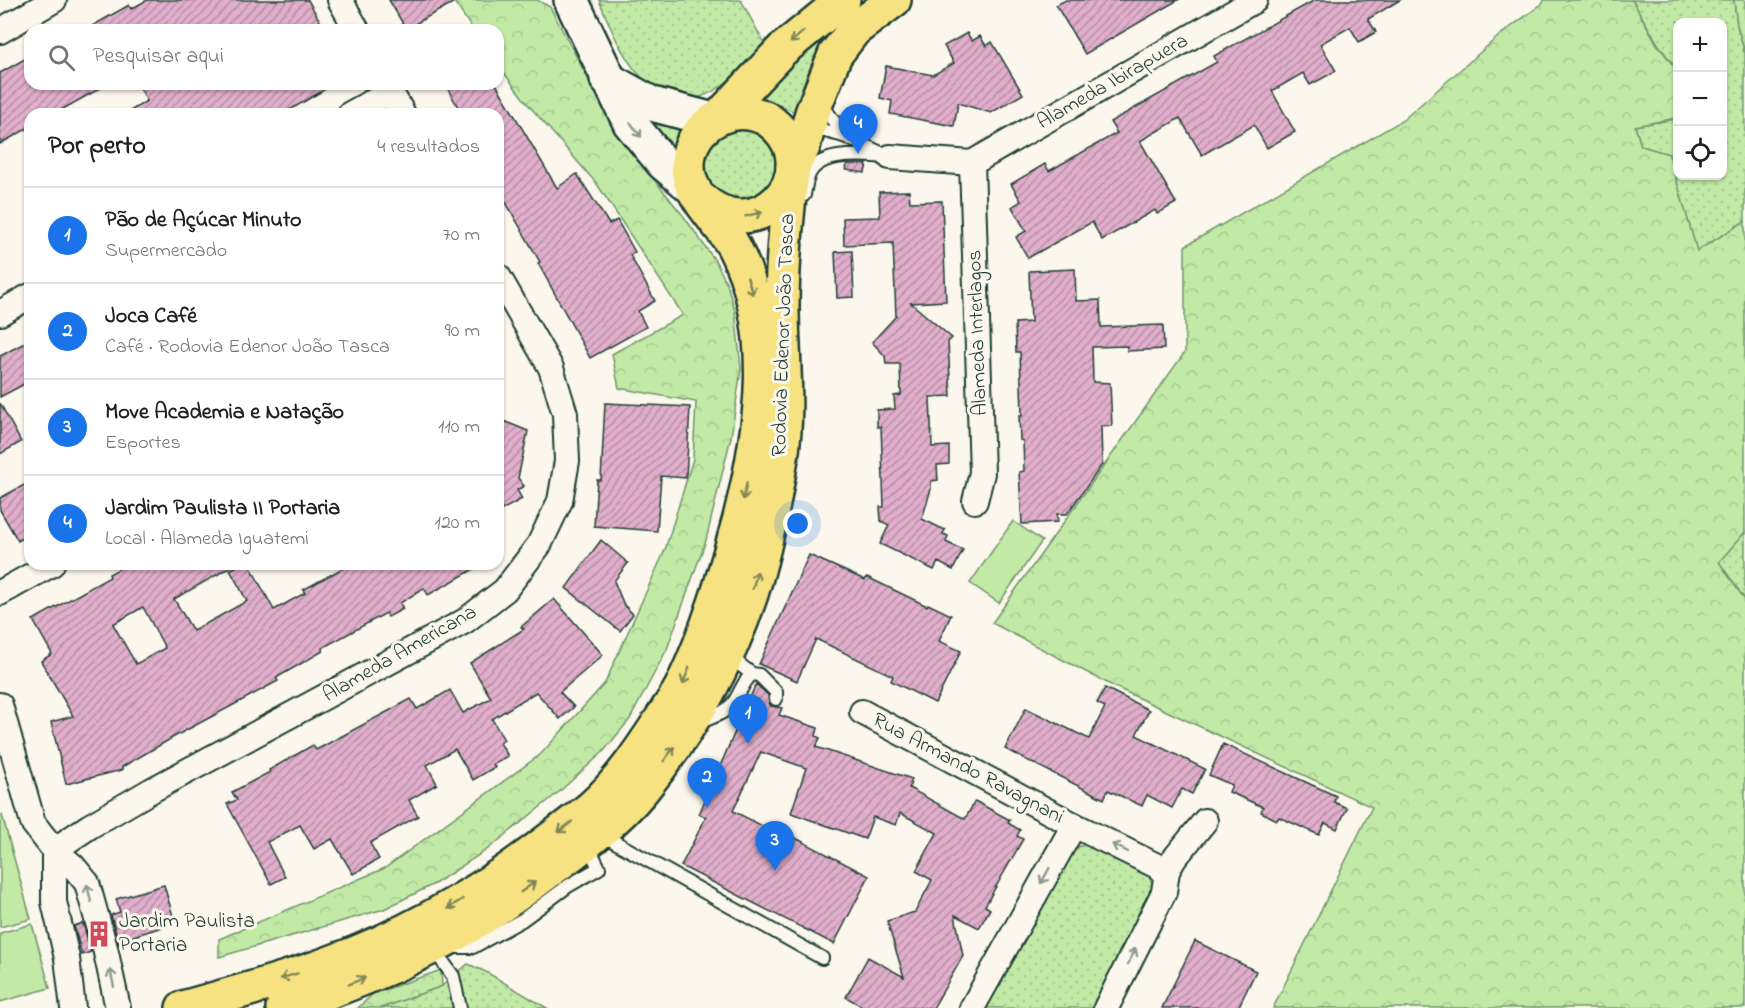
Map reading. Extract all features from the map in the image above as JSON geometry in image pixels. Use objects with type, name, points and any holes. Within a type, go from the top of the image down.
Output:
[{"type":"main road","points":[[716,118],[740,112],[758,115],[770,121],[783,135],[791,153],[796,192],[778,200],[758,214],[739,216],[721,213],[697,194],[689,178],[689,153],[699,132],[716,118],[782,50],[843,0]]},
{"type":"main road","name":"Rodovia Edenor João Tasca","points":[[283,1008],[353,983],[432,947],[595,847],[641,792],[689,727],[729,649],[751,594],[766,537],[782,455],[785,398],[783,255],[803,147],[804,118],[835,55],[847,39],[854,30],[894,0]]},
{"type":"main road","name":"Rodovia Edenor João Tasca","points":[[183,1008],[329,964],[384,942],[437,916],[522,861],[594,805],[640,752],[682,685],[715,603],[740,516],[757,434],[761,391],[761,348],[756,304],[749,279],[732,244],[697,194]]},
{"type":"street","points":[[0,31],[54,0]]},
{"type":"street","points":[[340,0],[354,24]]},
{"type":"street","points":[[571,0],[630,123],[663,163],[697,194]]},
{"type":"street","name":"Alameda Ibirapuera","points":[[972,163],[1255,0]]},
{"type":"street","points":[[607,79],[652,104],[716,118]]},
{"type":"street","points":[[359,108],[385,90]]},
{"type":"street","points":[[389,90],[400,108]]},
{"type":"street","points":[[890,157],[972,163]]},
{"type":"street","name":"Alameda Interlagos","points":[[972,163],[982,473],[975,501]]},
{"type":"street","points":[[0,313],[24,299]]},
{"type":"street","name":"Alameda Americana","points":[[54,850],[152,790],[465,621],[505,590],[539,545],[560,501],[567,461],[565,414],[552,368],[507,311]]},
{"type":"street","points":[[0,593],[41,570]]},
{"type":"street","points":[[0,705],[33,823],[54,850],[74,866],[87,883],[105,948],[118,1008]]},
{"type":"street","name":"Rua Armando Ravagnani","points":[[862,712],[1074,825],[1167,871]]},
{"type":"street","points":[[1106,1008],[1164,892],[1167,871],[1205,821]]},
{"type":"street","name":"Rua Armando Ravagnani","points":[[972,1008],[1074,825]]},
{"type":"street","points":[[54,850],[54,902],[67,958],[73,1008]]},
{"type":"lane","points":[[758,115],[804,118],[890,157]]},
{"type":"lane","points":[[804,118],[844,136]]},
{"type":"lane","points":[[796,192],[814,166],[822,161],[849,156],[890,157]]},
{"type":"lane","points":[[729,649],[740,664],[752,674],[759,675],[776,692],[776,699]]},
{"type":"lane","points":[[689,727],[720,714],[736,700],[744,680],[752,674]]},
{"type":"lane","points":[[595,847],[822,958]]},
{"type":"lane","points":[[432,947],[453,976],[460,1008]]},
{"type":"green space","points":[[453,0],[537,0],[550,7],[617,133],[685,218],[716,262],[727,284],[735,311],[741,369],[731,437],[706,540],[667,649],[630,719],[603,752],[559,792],[488,849],[436,883],[384,909],[219,957],[219,939],[385,868],[541,754],[605,683],[665,550],[693,459],[696,402],[619,388],[612,354],[683,315],[597,184],[504,73],[504,24],[469,24]]},
{"type":"green space","points":[[599,0],[741,0],[765,45],[735,75],[709,94],[680,98],[662,93],[647,83],[634,69],[623,52]]},
{"type":"green space","points":[[858,0],[872,0],[845,23],[822,49],[806,78],[797,113],[758,96],[785,67]]},
{"type":"green space","points":[[1544,0],[1632,0],[1657,44],[1673,65],[1673,119],[1635,126],[1641,146],[1669,154],[1673,168],[1673,180],[1677,180],[1697,251],[1745,221],[1745,532],[1719,562],[1745,600],[1745,1008],[1273,1008],[1372,807],[1113,686],[992,623],[1185,352],[1185,246],[1403,120],[1500,35]]},
{"type":"green space","points":[[1632,0],[1734,0],[1737,25],[1745,53],[1745,221],[1697,252],[1676,180],[1727,180],[1727,18],[1673,18],[1673,65]]},
{"type":"green space","points":[[1734,0],[1745,0],[1745,53],[1737,25]]},
{"type":"green space","points":[[644,117],[687,125],[676,137],[674,157]]},
{"type":"green space","points":[[1673,120],[1673,168],[1669,154],[1641,146],[1635,126]]},
{"type":"green space","points":[[750,124],[779,146],[778,183],[742,206],[704,185],[701,150],[707,140]]},
{"type":"green space","points":[[1013,521],[1042,541],[999,603],[970,583]]},
{"type":"green space","points":[[1745,532],[1745,600],[1719,562]]},
{"type":"green space","points":[[2,815],[31,919],[0,927],[0,816]]},
{"type":"green space","points":[[1094,844],[1147,870],[1152,883],[1152,894],[1095,1008],[982,1008],[1069,853],[1080,846]]},
{"type":"green space","points":[[32,924],[50,988],[0,1002],[0,933]]},
{"type":"green space","points":[[468,964],[547,1008],[381,1008],[442,986]]},
{"type":"green space","points":[[441,970],[442,986],[381,1008],[358,1008],[373,994]]},
{"type":"building","points":[[147,0],[308,0],[322,24],[96,24],[129,5],[131,9]]},
{"type":"building","points":[[389,0],[458,0],[415,24],[403,24]]},
{"type":"building","points":[[1066,0],[1178,0],[1085,54],[1056,5]]},
{"type":"building","points":[[1315,0],[1400,0],[1368,19],[1376,32],[1359,42],[1350,27],[1320,44],[1336,71],[1310,85],[1303,73],[1272,91],[1295,132],[1267,148],[1254,125],[1202,155],[1180,118],[1140,141],[1176,203],[1157,214],[1155,210],[1102,240],[1092,222],[1028,258],[1016,237],[1026,231],[1012,207],[1021,201],[1011,184],[1045,164],[1049,171],[1117,133],[1110,122],[1217,62],[1214,56]]},
{"type":"building","points":[[967,33],[972,41],[980,36],[986,46],[992,42],[1023,94],[991,113],[958,103],[954,126],[890,114],[892,101],[880,98],[886,66],[933,75],[954,63],[944,46]]},
{"type":"building","points":[[24,59],[24,90],[97,90],[65,108],[24,108],[24,130],[0,144],[0,73]]},
{"type":"building","points":[[141,90],[324,90],[293,108],[135,108],[147,101]]},
{"type":"building","points":[[448,90],[500,90],[557,188],[577,174],[609,224],[617,220],[635,252],[630,255],[655,301],[638,311],[646,327],[590,358],[538,263],[540,262],[504,202],[504,108],[459,108]]},
{"type":"building","points":[[847,164],[867,164],[865,173],[846,170]]},
{"type":"building","points":[[909,191],[910,202],[942,201],[946,301],[911,303],[952,338],[948,342],[951,396],[930,397],[932,447],[949,446],[949,464],[937,465],[938,480],[931,481],[931,489],[922,519],[945,530],[943,534],[948,536],[946,542],[963,550],[953,570],[938,562],[934,570],[880,544],[889,525],[881,521],[880,507],[884,507],[881,427],[877,427],[877,410],[895,409],[894,396],[901,395],[900,364],[886,364],[885,356],[872,342],[896,316],[893,243],[844,245],[843,218],[880,217],[879,192]]},
{"type":"building","points":[[852,251],[854,297],[837,298],[835,252]]},
{"type":"building","points":[[1075,269],[1076,301],[1100,300],[1101,327],[1163,325],[1164,349],[1127,351],[1127,346],[1092,347],[1093,382],[1110,383],[1112,426],[1101,426],[1102,465],[1067,514],[1057,514],[1058,522],[1022,524],[1019,472],[1024,471],[1019,416],[1022,416],[1020,352],[1016,352],[1015,323],[1031,322],[1029,271]]},
{"type":"building","points":[[24,343],[24,384],[0,397],[0,356]]},
{"type":"building","points":[[0,403],[21,442],[0,454]]},
{"type":"building","points":[[605,403],[690,407],[686,478],[661,476],[657,531],[594,526],[597,480],[601,480]]},
{"type":"building","points":[[504,421],[528,431],[518,478],[524,486],[517,490],[522,499],[504,509]]},
{"type":"building","points":[[24,485],[24,538],[18,541],[0,510],[0,498]]},
{"type":"building","points":[[601,540],[628,563],[614,581],[624,605],[633,614],[620,631],[566,588]]},
{"type":"building","points":[[809,555],[865,580],[867,577],[951,615],[939,641],[961,651],[935,703],[891,681],[893,676],[816,639],[797,681],[759,664]]},
{"type":"building","points":[[117,570],[225,570],[174,599],[193,631],[247,601],[230,570],[252,570],[274,610],[305,593],[303,590],[339,570],[472,570],[428,595],[424,588],[400,603],[403,609],[388,617],[386,613],[322,648],[323,651],[276,678],[278,681],[179,734],[122,767],[122,770],[66,784],[51,722],[73,716],[41,661],[52,654],[33,620],[110,577],[109,574]],"holes":[[[143,607],[165,648],[136,664],[113,624]]]},
{"type":"building","points":[[554,599],[603,655],[560,692],[574,707],[560,719],[536,692],[492,719],[504,740],[500,743],[508,756],[493,764],[495,767],[473,780],[455,749],[427,765],[437,784],[409,800],[418,816],[370,843],[379,859],[353,874],[332,839],[314,849],[300,825],[267,842],[285,877],[271,884],[227,804],[237,800],[232,792],[313,745],[316,750],[411,699],[417,709],[450,690],[463,713],[491,698],[470,663],[524,629],[521,627]]},
{"type":"building","points":[[756,684],[768,695],[771,706],[782,708],[779,715],[818,728],[816,736],[820,738],[816,747],[912,779],[909,788],[965,819],[975,801],[1010,820],[1008,823],[1020,830],[1017,836],[1023,839],[985,906],[990,909],[979,928],[955,915],[963,956],[933,1008],[865,1008],[846,997],[868,957],[904,977],[887,921],[915,912],[932,880],[916,871],[937,833],[900,813],[896,825],[873,817],[865,839],[791,813],[806,768],[761,752],[733,811],[782,836],[784,832],[869,876],[834,944],[681,866],[706,817],[699,814]]},
{"type":"building","points":[[1105,688],[1149,710],[1136,735],[1205,769],[1192,794],[1182,789],[1172,808],[1147,795],[1142,806],[1108,790],[1104,799],[1005,749],[1026,708],[1089,739],[1105,707],[1097,703]]},
{"type":"building","points":[[1223,744],[1336,796],[1334,802],[1347,808],[1337,829],[1325,823],[1319,835],[1279,817],[1277,820],[1261,812],[1263,807],[1229,792],[1232,785],[1209,775]]},
{"type":"building","points":[[164,885],[175,923],[124,939],[125,942],[119,944],[111,915],[120,912],[116,899]]},
{"type":"building","points":[[83,923],[91,952],[82,955],[74,926]]},
{"type":"building","points":[[1195,941],[1256,971],[1238,1008],[1162,1008]]},
{"type":"place","name":"Jardim Paulista II Portaria","points":[[858,154]]},
{"type":"place","name":"Pão de Açúcar Minuto","points":[[748,744]]},
{"type":"place","name":"Joca Café","points":[[707,808]]},
{"type":"place","name":"Move Academia e Natação","points":[[775,871]]},
{"type":"place","name":"Jardim Paulista Portaria","points":[[99,934]]}]
